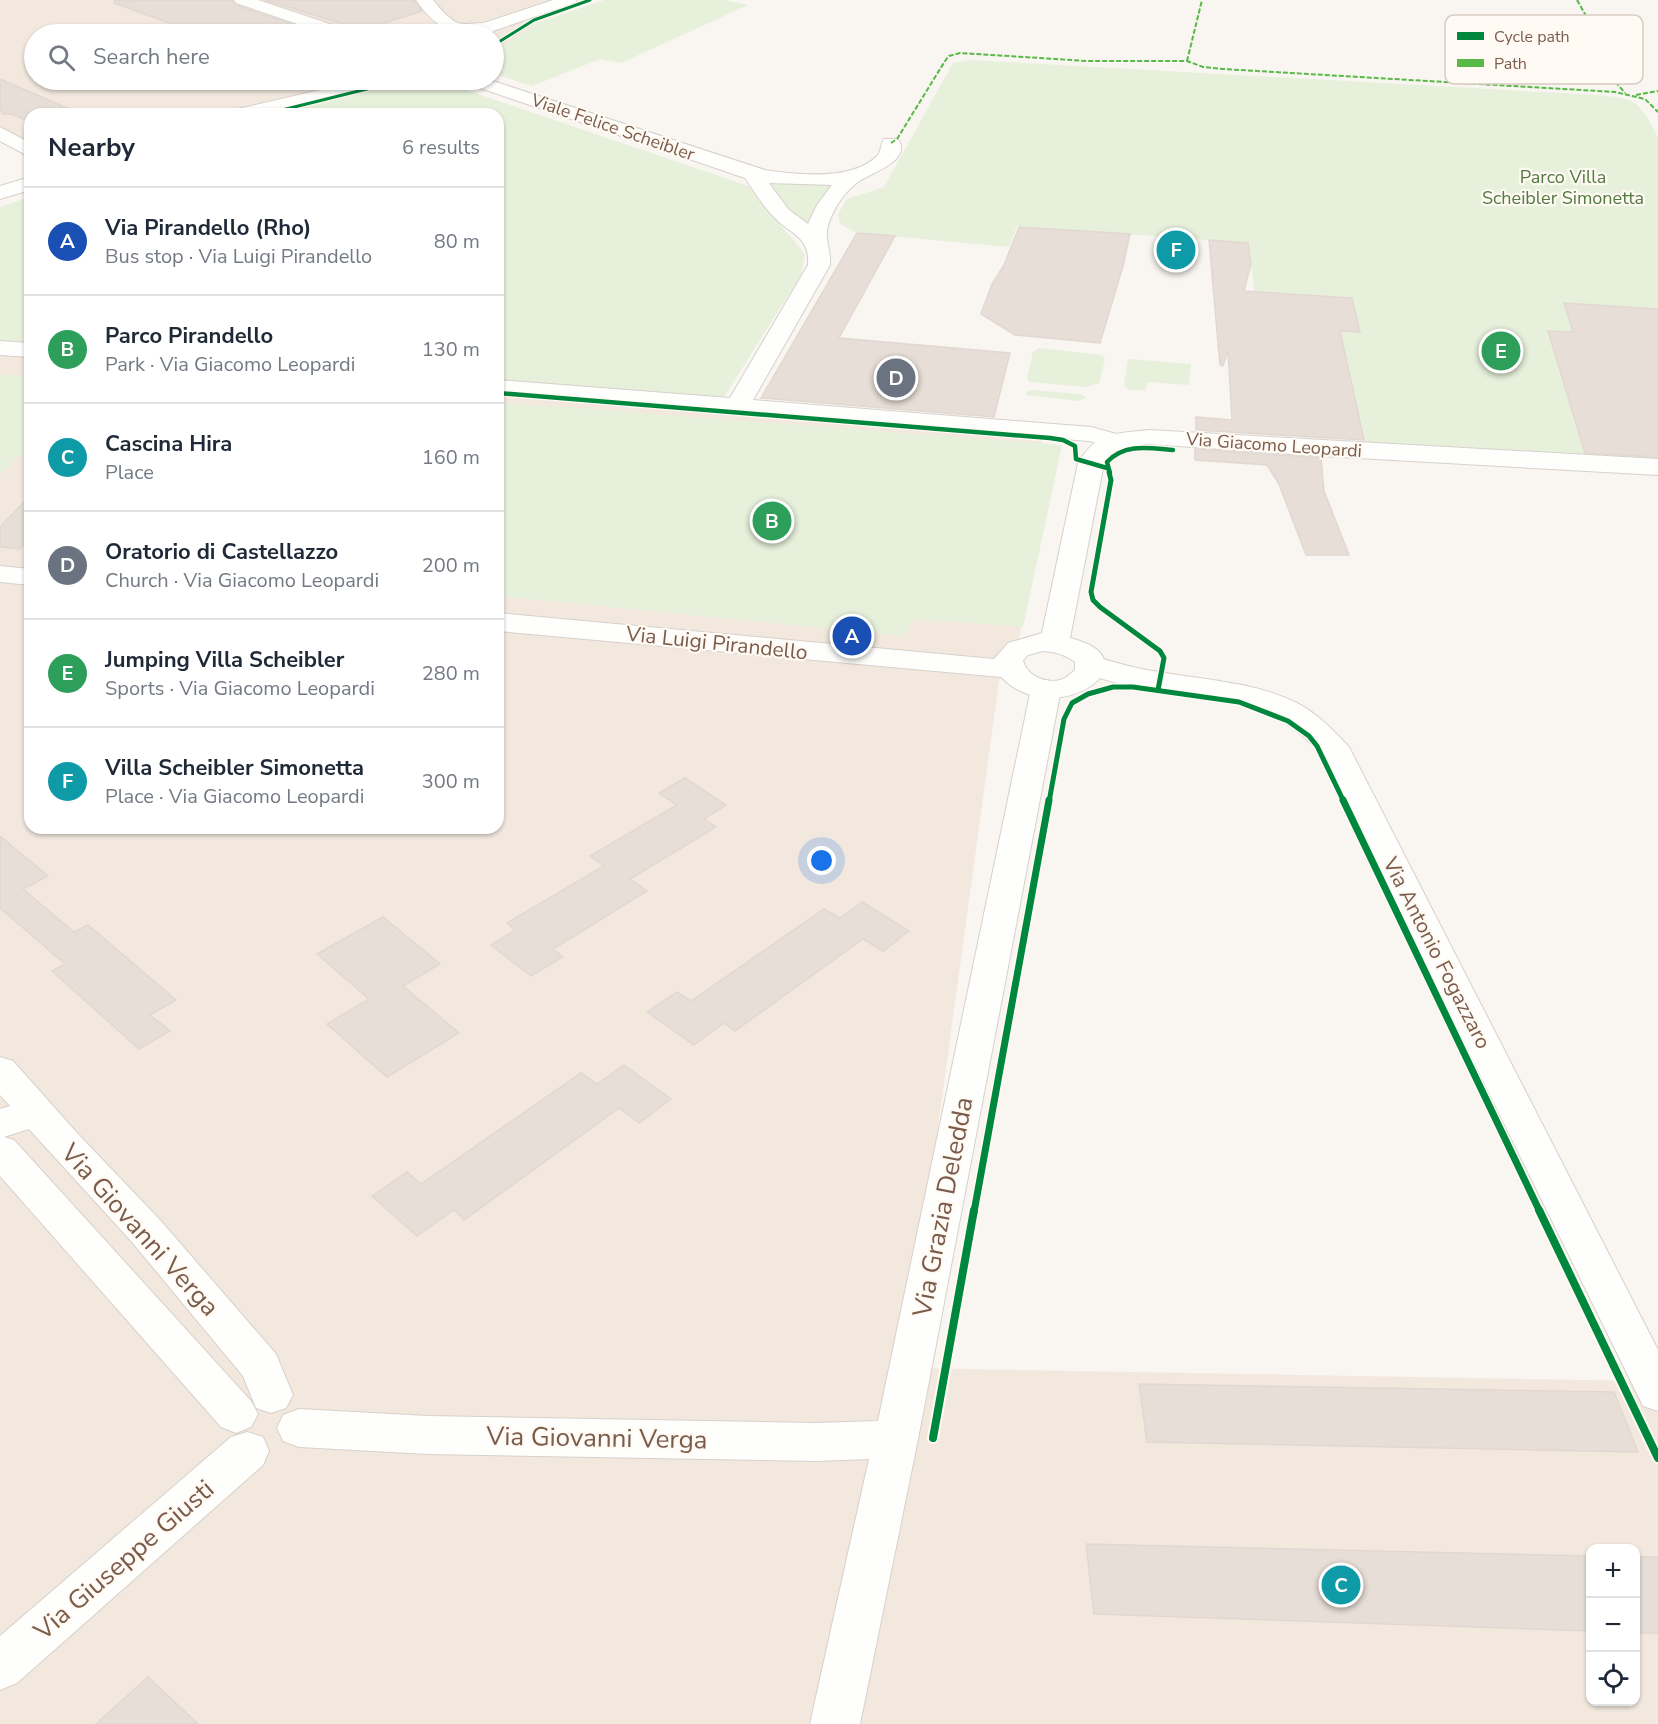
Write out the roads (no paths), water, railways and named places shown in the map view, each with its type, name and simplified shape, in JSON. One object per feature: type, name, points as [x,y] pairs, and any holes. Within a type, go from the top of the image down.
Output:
[{"type":"street","points":[[242,0],[313,24]]},
{"type":"street","points":[[424,0],[447,24]]},
{"type":"street","points":[[504,24],[569,0]]},
{"type":"street","points":[[246,108],[306,90]]},
{"type":"street","points":[[265,108],[342,90]]},
{"type":"street","name":"Viale Felice Scheibler","points":[[504,90],[752,174],[784,181],[852,177]]},
{"type":"street","points":[[0,133],[24,147]]},
{"type":"street","points":[[814,240],[821,216],[834,196],[852,177],[871,169],[885,159],[891,149],[891,143]]},
{"type":"street","points":[[737,406],[819,265],[819,252],[814,240],[782,213],[752,174]]},
{"type":"street","points":[[0,193],[24,185]]},
{"type":"street","points":[[0,348],[24,350]]},
{"type":"street","name":"Via Giacomo Leopardi","points":[[504,387],[1091,434],[1115,441],[1136,437],[1164,437],[1322,449],[1658,467]]},
{"type":"street","points":[[1055,642],[1091,463],[1098,451],[1115,441]]},
{"type":"street","points":[[0,574],[24,576]]},
{"type":"street","name":"Via Luigi Pirandello","points":[[504,623],[1008,669]]},
{"type":"street","points":[[1055,642],[1079,651],[1089,660],[1090,665],[1090,673],[1073,686],[1046,689],[1022,682],[1008,669],[1007,662],[1010,654],[1018,648],[1035,643],[1055,642]]},
{"type":"street","name":"Via Antonio Fogazzaro","points":[[1090,665],[1131,676],[1219,688],[1268,702],[1305,721],[1329,741],[1658,1393]]},
{"type":"street","name":"Via Grazia Deledda","points":[[835,1724],[896,1439],[1046,689]]},
{"type":"street","name":"Via Giovanni Verga","points":[[0,1070],[18,1118],[146,1231],[261,1367],[251,1420]]},
{"type":"street","points":[[0,1150],[251,1420],[256,1453],[277,1449],[287,1444],[299,1428],[300,1411],[296,1404],[281,1396],[251,1420]]},
{"type":"street","name":"Via Giuseppe Giusti","points":[[0,1667],[251,1420]]},
{"type":"street","name":"Via Giovanni Verga","points":[[299,1428],[428,1435],[816,1442],[896,1439]]},
{"type":"place","name":"Villa Scheibler Simonetta","points":[[1176,250]]},
{"type":"place","name":"Jumping Villa Scheibler","points":[[1501,351]]},
{"type":"place","name":"Oratorio di Castellazzo","points":[[896,378]]},
{"type":"place","name":"Parco Pirandello","points":[[772,521]]},
{"type":"place","name":"Via Pirandello (Rho)","points":[[852,636]]},
{"type":"place","name":"Cascina Hira","points":[[1341,1585]]},
{"type":"park label","name":"Parco Villa Scheibler Simonetta","points":[[1563,187]]}]
